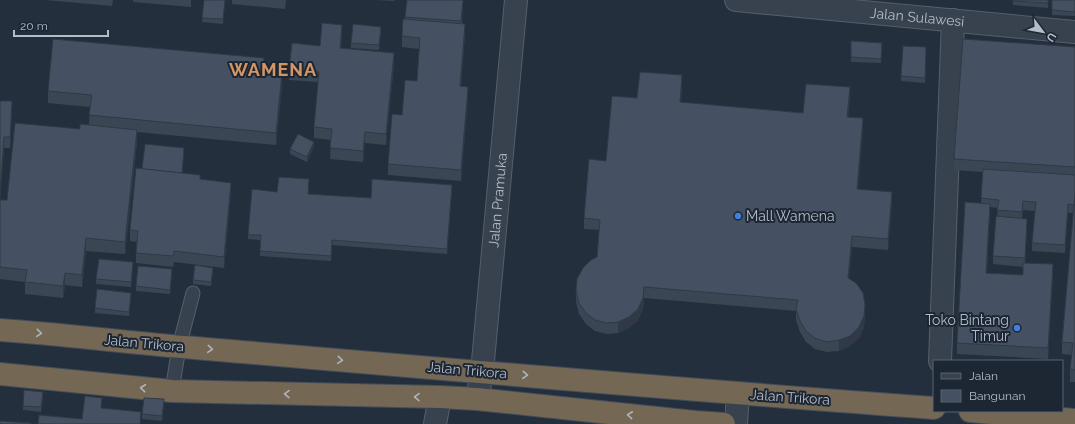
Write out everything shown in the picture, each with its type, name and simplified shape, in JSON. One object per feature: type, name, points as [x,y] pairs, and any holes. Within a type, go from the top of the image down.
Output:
[{"type":"highway","name":"Jalan Trikora","points":[[0,330],[179,347],[933,408]]},
{"type":"highway","name":"Jalan Trikora","points":[[0,374],[172,392],[477,399],[724,424]]},
{"type":"highway","points":[[982,412],[1075,420]]},
{"type":"street","name":"Jalan Pramuka","points":[[477,399],[482,372],[516,0]]},
{"type":"street","name":"Jalan Sulawesi","points":[[736,0],[1075,32]]},
{"type":"street","points":[[940,360],[953,20]]},
{"type":"street","points":[[736,424],[738,393]]},
{"type":"street","points":[[435,424],[440,397]]},
{"type":"lane","points":[[172,392],[179,347],[193,293]]},
{"type":"building","points":[[204,0],[225,0],[223,19],[202,18]]},
{"type":"building","points":[[407,0],[463,0],[461,21],[405,17]]},
{"type":"building","points":[[1048,0],[1048,3],[1013,1]]},
{"type":"building","points":[[1052,0],[1075,0],[1075,12],[1052,10]]},
{"type":"building","points":[[403,19],[465,24],[460,86],[468,87],[461,170],[388,164],[392,114],[402,115],[405,80],[417,81],[420,38],[402,36]]},
{"type":"building","points":[[322,23],[342,25],[340,48],[394,53],[386,134],[365,132],[363,151],[330,148],[332,129],[314,127],[319,72],[289,69],[292,43],[320,46]]},
{"type":"building","points":[[353,24],[381,27],[379,45],[351,43]]},
{"type":"building","points":[[53,39],[264,58],[263,72],[282,73],[276,133],[89,115],[92,95],[48,91]]},
{"type":"building","points":[[963,39],[1075,47],[1075,167],[954,159]]},
{"type":"building","points":[[851,41],[882,43],[881,59],[851,57]]},
{"type":"building","points":[[903,46],[926,47],[925,78],[901,76]]},
{"type":"building","name":"Mall Wamena","points":[[640,72],[682,75],[680,102],[803,113],[806,84],[850,87],[847,117],[863,118],[857,189],[892,192],[888,239],[852,236],[848,278],[856,283],[863,293],[865,304],[864,316],[859,327],[850,336],[827,342],[815,338],[806,331],[800,321],[796,309],[798,300],[644,287],[643,298],[638,309],[629,317],[618,322],[607,323],[595,320],[586,313],[579,303],[576,291],[577,279],[583,268],[591,260],[597,257],[600,220],[584,218],[589,159],[606,161],[612,96],[637,98]]},
{"type":"building","points":[[0,101],[12,101],[10,137],[4,137],[0,193]]},
{"type":"building","points":[[15,123],[80,129],[80,124],[137,130],[125,242],[86,238],[82,275],[65,273],[63,286],[25,282],[27,270],[0,267],[0,200],[7,200]]},
{"type":"building","points":[[298,134],[314,142],[307,157],[290,149]]},
{"type":"building","points":[[145,144],[184,148],[182,173],[142,169]]},
{"type":"building","points":[[136,168],[200,175],[200,179],[231,183],[224,257],[174,251],[173,256],[136,253],[138,231],[130,230]]},
{"type":"building","points":[[983,169],[1075,175],[1074,205],[1068,204],[1065,245],[1032,243],[1036,202],[1023,201],[1022,212],[997,210],[999,200],[981,198]]},
{"type":"building","points":[[279,177],[309,179],[308,194],[371,198],[372,179],[452,185],[447,249],[332,240],[331,256],[260,251],[261,235],[248,235],[252,189],[277,192]]},
{"type":"building","points":[[965,202],[990,204],[986,273],[1023,275],[1023,263],[1053,264],[1048,348],[957,343]]},
{"type":"building","points":[[1074,205],[1075,370],[1070,369],[1073,343],[1062,342]]},
{"type":"building","points":[[996,216],[1027,219],[1025,258],[993,256]]},
{"type":"building","points":[[99,259],[133,262],[131,282],[96,279]]},
{"type":"building","points":[[195,265],[213,268],[211,282],[193,280]]},
{"type":"building","points":[[138,266],[172,269],[170,290],[136,286]]},
{"type":"building","points":[[97,289],[131,293],[129,312],[95,308]]},
{"type":"building","points":[[24,390],[43,392],[41,407],[23,406]]},
{"type":"building","points":[[85,396],[102,398],[101,408],[141,412],[140,424],[38,424],[39,415],[82,419]]},
{"type":"building","points":[[144,398],[164,399],[162,416],[142,414]]},
{"type":"building","points":[[0,421],[31,423],[31,424],[0,424]]},
{"type":"place","name":"Mall Wamena","points":[[738,216]]},
{"type":"place","name":"Toko Bintang Timur","points":[[1017,328]]},
{"type":"district","name":"WAMENA","points":[[273,70]]}]
